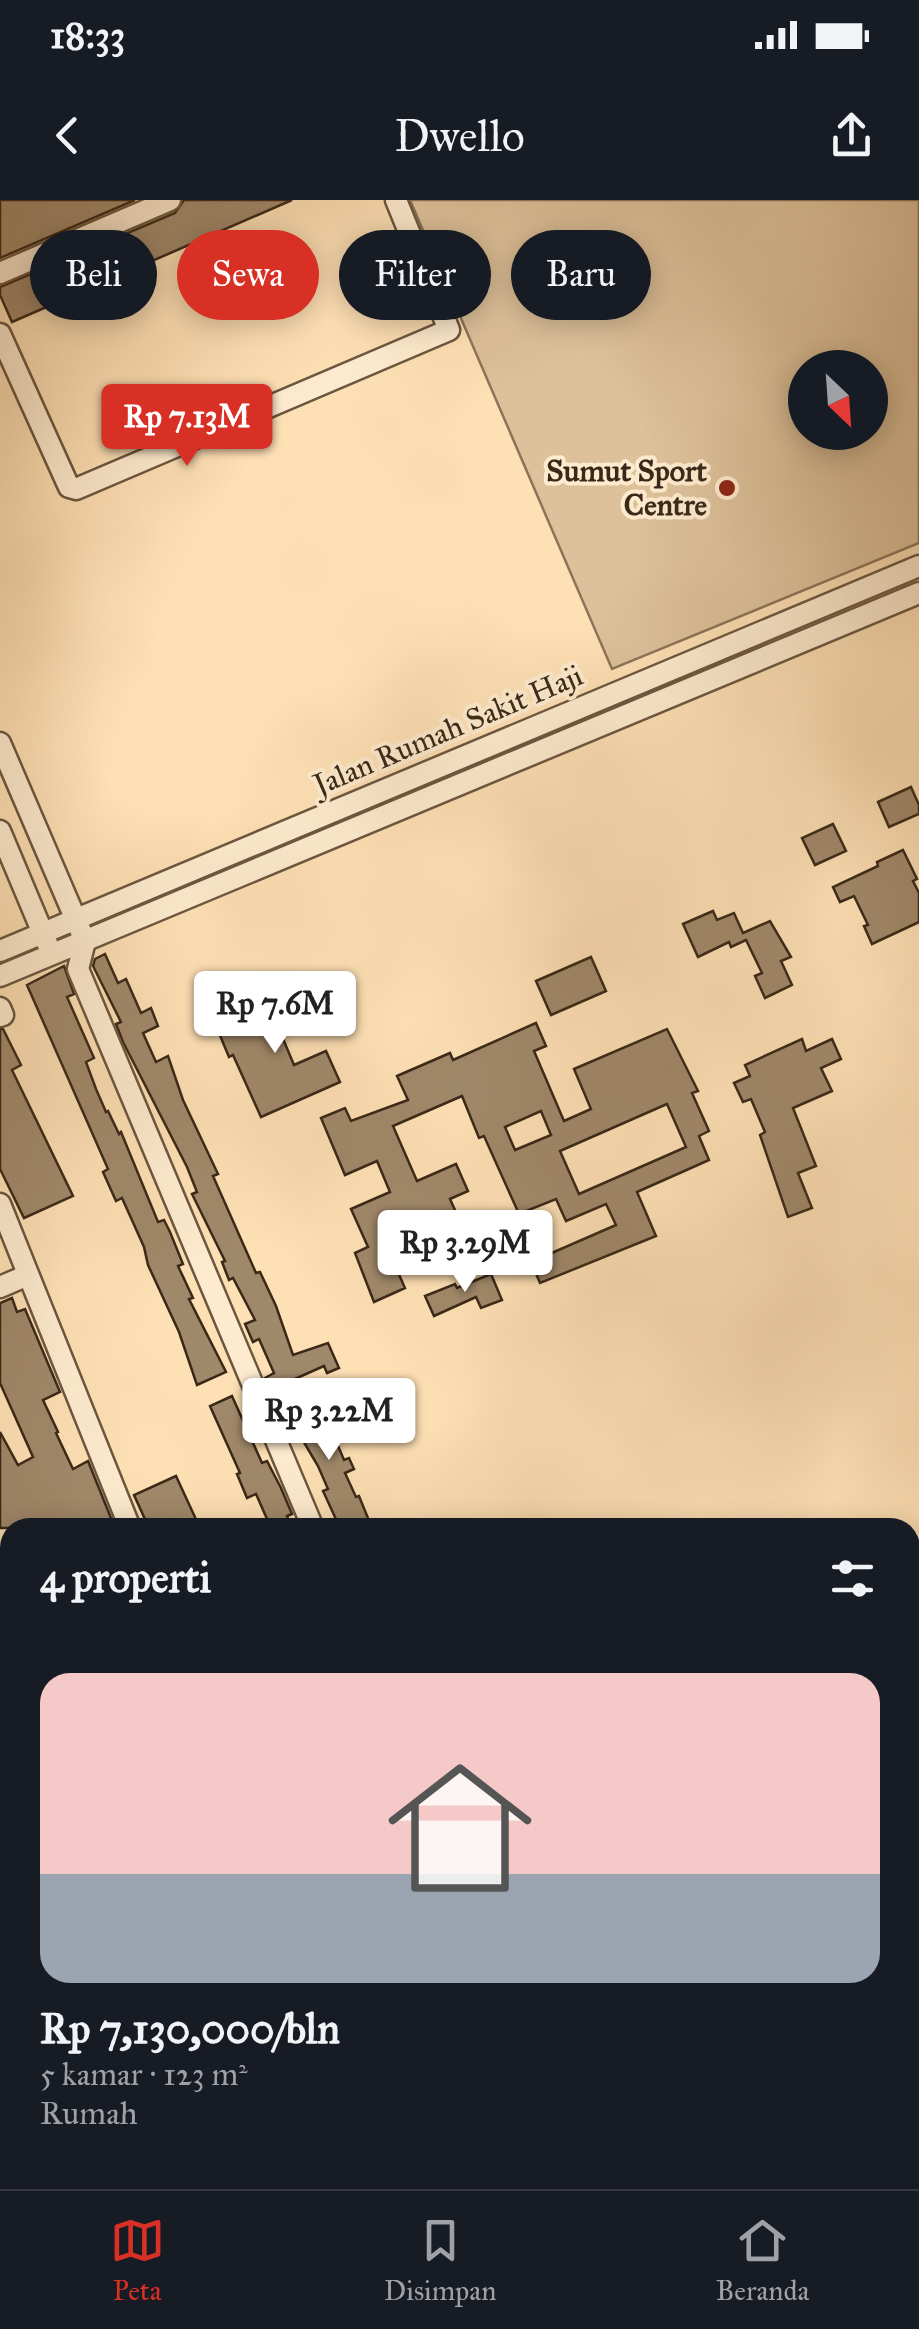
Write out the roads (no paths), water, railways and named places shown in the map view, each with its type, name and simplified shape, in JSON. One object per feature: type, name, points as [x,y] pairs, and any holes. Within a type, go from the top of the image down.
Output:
[{"type":"street","points":[[0,273],[170,200]]},
{"type":"street","points":[[0,334],[69,487],[76,489],[448,330],[396,200]]},
{"type":"street","name":"Jalan Rumah Sakit Haji","points":[[0,950],[919,566]]},
{"type":"street","name":"Jalan Rumah Sakit Haji","points":[[0,976],[919,593]]},
{"type":"street","points":[[0,743],[84,941],[78,970],[308,1518]]},
{"type":"street","points":[[0,831],[52,954],[78,970]]},
{"type":"street","points":[[0,1008],[0,1016]]},
{"type":"street","points":[[0,1204],[126,1518]]},
{"type":"street","points":[[0,1287],[28,1275]]},
{"type":"place","name":"Sumut Sport Centre","points":[[727,488]]}]
